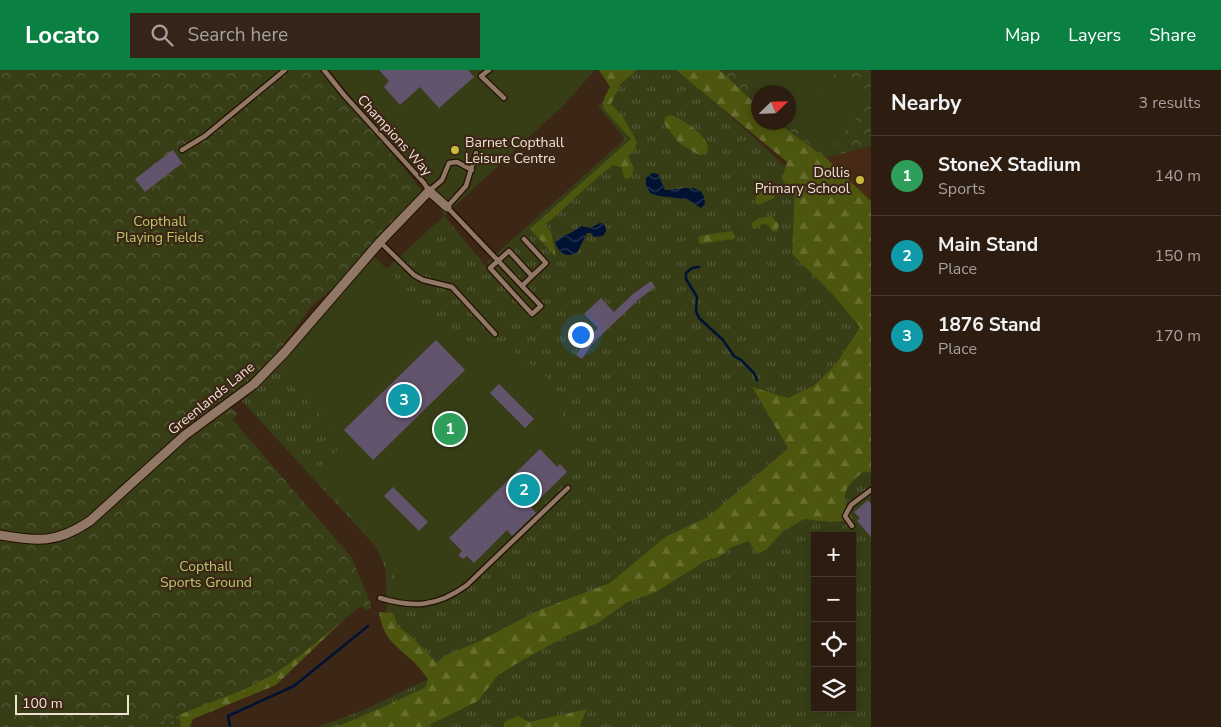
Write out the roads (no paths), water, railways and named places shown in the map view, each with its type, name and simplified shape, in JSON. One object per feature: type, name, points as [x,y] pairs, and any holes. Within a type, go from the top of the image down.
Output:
[{"type":"street","points":[[429,192],[446,207]]},
{"type":"street","name":"Greenlands Lane","points":[[0,535],[21,539],[50,540],[77,529],[90,521],[185,435],[254,384],[285,352],[380,242],[429,192]]},
{"type":"lane","points":[[182,150],[205,136],[285,70]]},
{"type":"lane","name":"Champions Way","points":[[324,70],[344,95],[424,183],[429,192]]},
{"type":"lane","points":[[489,70],[481,76],[504,98]]},
{"type":"lane","points":[[476,153],[466,186],[446,207],[498,260],[541,306],[532,314],[490,268],[498,260],[509,251],[532,276]]},
{"type":"lane","points":[[429,192],[442,180],[449,163],[456,162],[472,170]]},
{"type":"lane","points":[[522,286],[546,263],[524,239]]},
{"type":"lane","points":[[380,242],[414,275],[423,280],[452,287],[495,334]]},
{"type":"lane","points":[[380,598],[402,604],[416,605],[443,600],[456,593],[467,586],[568,488]]},
{"type":"lane","points":[[852,526],[844,516],[855,502],[871,490]]},
{"type":"water","points":[[652,173],[658,174],[665,190],[696,189],[704,197],[705,204],[701,208],[686,199],[650,193],[646,186],[646,178]]},
{"type":"water","points":[[600,223],[604,224],[606,229],[603,236],[594,237],[591,233],[587,233],[577,253],[566,255],[558,249],[555,242],[562,237],[580,226],[590,228]]},
{"type":"waterway","points":[[699,267],[692,268],[686,273],[686,279],[697,297],[696,311],[699,318],[723,340],[734,356],[754,373],[757,380]]},
{"type":"waterway","points":[[230,727],[228,716],[294,686],[368,626]]},
{"type":"place","name":"Barnet Copthall Leisure Centre","points":[[455,150]]},
{"type":"place","name":"Dollis Primary School","points":[[860,180]]},
{"type":"place","name":"1876 Stand","points":[[404,400]]},
{"type":"place","name":"StoneX Stadium","points":[[450,429]]},
{"type":"place","name":"Main Stand","points":[[524,490]]},
{"type":"park label","name":"Copthall Playing Fields","points":[[160,230]]},
{"type":"park label","name":"Copthall Sports Ground","points":[[206,574]]}]
